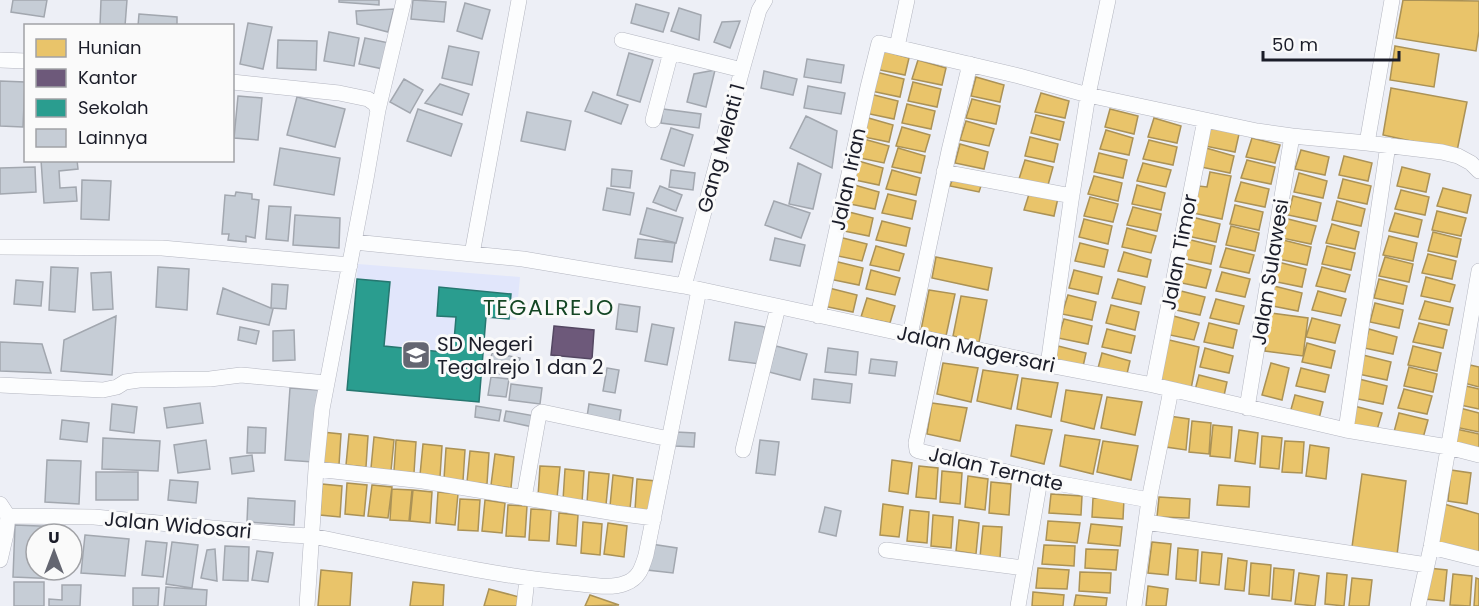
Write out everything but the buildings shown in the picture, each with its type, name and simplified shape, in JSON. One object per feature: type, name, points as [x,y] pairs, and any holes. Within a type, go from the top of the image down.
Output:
[{"type":"street","points":[[307,606],[300,535],[316,469],[322,409],[378,110],[404,0]]},
{"type":"street","points":[[472,254],[519,0]]},
{"type":"street","points":[[907,0],[897,47],[1088,96],[1204,120],[1293,136],[1442,152],[1458,156],[1479,171]]},
{"type":"street","points":[[1048,365],[1088,96],[1108,0]]},
{"type":"street","points":[[1367,143],[1392,0]]},
{"type":"street","name":"Gang Melati 1","points":[[684,286],[742,70],[762,5]]},
{"type":"street","points":[[622,40],[742,70]]},
{"type":"street","name":"Jalan Irian","points":[[818,316],[879,43],[897,47]]},
{"type":"street","points":[[653,120],[671,52]]},
{"type":"street","points":[[0,60],[24,61]]},
{"type":"street","points":[[910,335],[944,172],[970,64]]},
{"type":"street","points":[[234,82],[339,93],[368,99],[375,104],[378,110]]},
{"type":"street","name":"Jalan Timor","points":[[1153,385],[1204,120]]},
{"type":"street","name":"Jalan Sulawesi","points":[[1247,408],[1293,136]]},
{"type":"street","points":[[1346,430],[1388,145]]},
{"type":"street","points":[[944,172],[1072,196]]},
{"type":"street","name":"Jalan Magersari","points":[[354,242],[523,259],[684,286],[937,342],[1153,385],[1346,430],[1448,447],[1479,455]]},
{"type":"street","points":[[0,247],[162,248],[350,265]]},
{"type":"street","points":[[1418,606],[1431,547],[1448,447],[1472,349],[1479,271]]},
{"type":"street","name":"Jalan Widosari","points":[[4,510],[300,535],[527,579],[609,586],[625,584],[637,577],[642,567],[654,518],[699,290]]},
{"type":"street","points":[[743,450],[778,307]]},
{"type":"street","name":"Jalan Ternate","points":[[937,342],[916,443],[917,450],[1040,480],[1149,500]]},
{"type":"street","points":[[0,385],[103,390],[117,387],[125,382],[139,380],[210,379],[241,375],[327,384]]},
{"type":"street","points":[[1134,606],[1149,500],[1171,390]]},
{"type":"street","points":[[524,498],[539,414],[542,412],[669,439]]},
{"type":"street","points":[[316,469],[423,481],[654,518]]},
{"type":"street","points":[[1018,606],[1040,480]]},
{"type":"street","points":[[0,560],[6,534],[4,510]]},
{"type":"street","points":[[1146,522],[1427,565]]},
{"type":"street","points":[[1431,547],[1479,559]]},
{"type":"street","points":[[886,550],[1024,568]]},
{"type":"street","points":[[524,606],[527,579]]},
{"type":"shaded area","name":"SD Negeri Tegalrejo 1 dan 2","points":[[358,264],[520,277],[516,320],[486,318],[479,402],[347,390]]},
{"type":"place","name":"SD Negeri Tegalrejo 1 dan 2","points":[[416,355]]},
{"type":"district","name":"TEGALREJO","points":[[549,307]]}]
